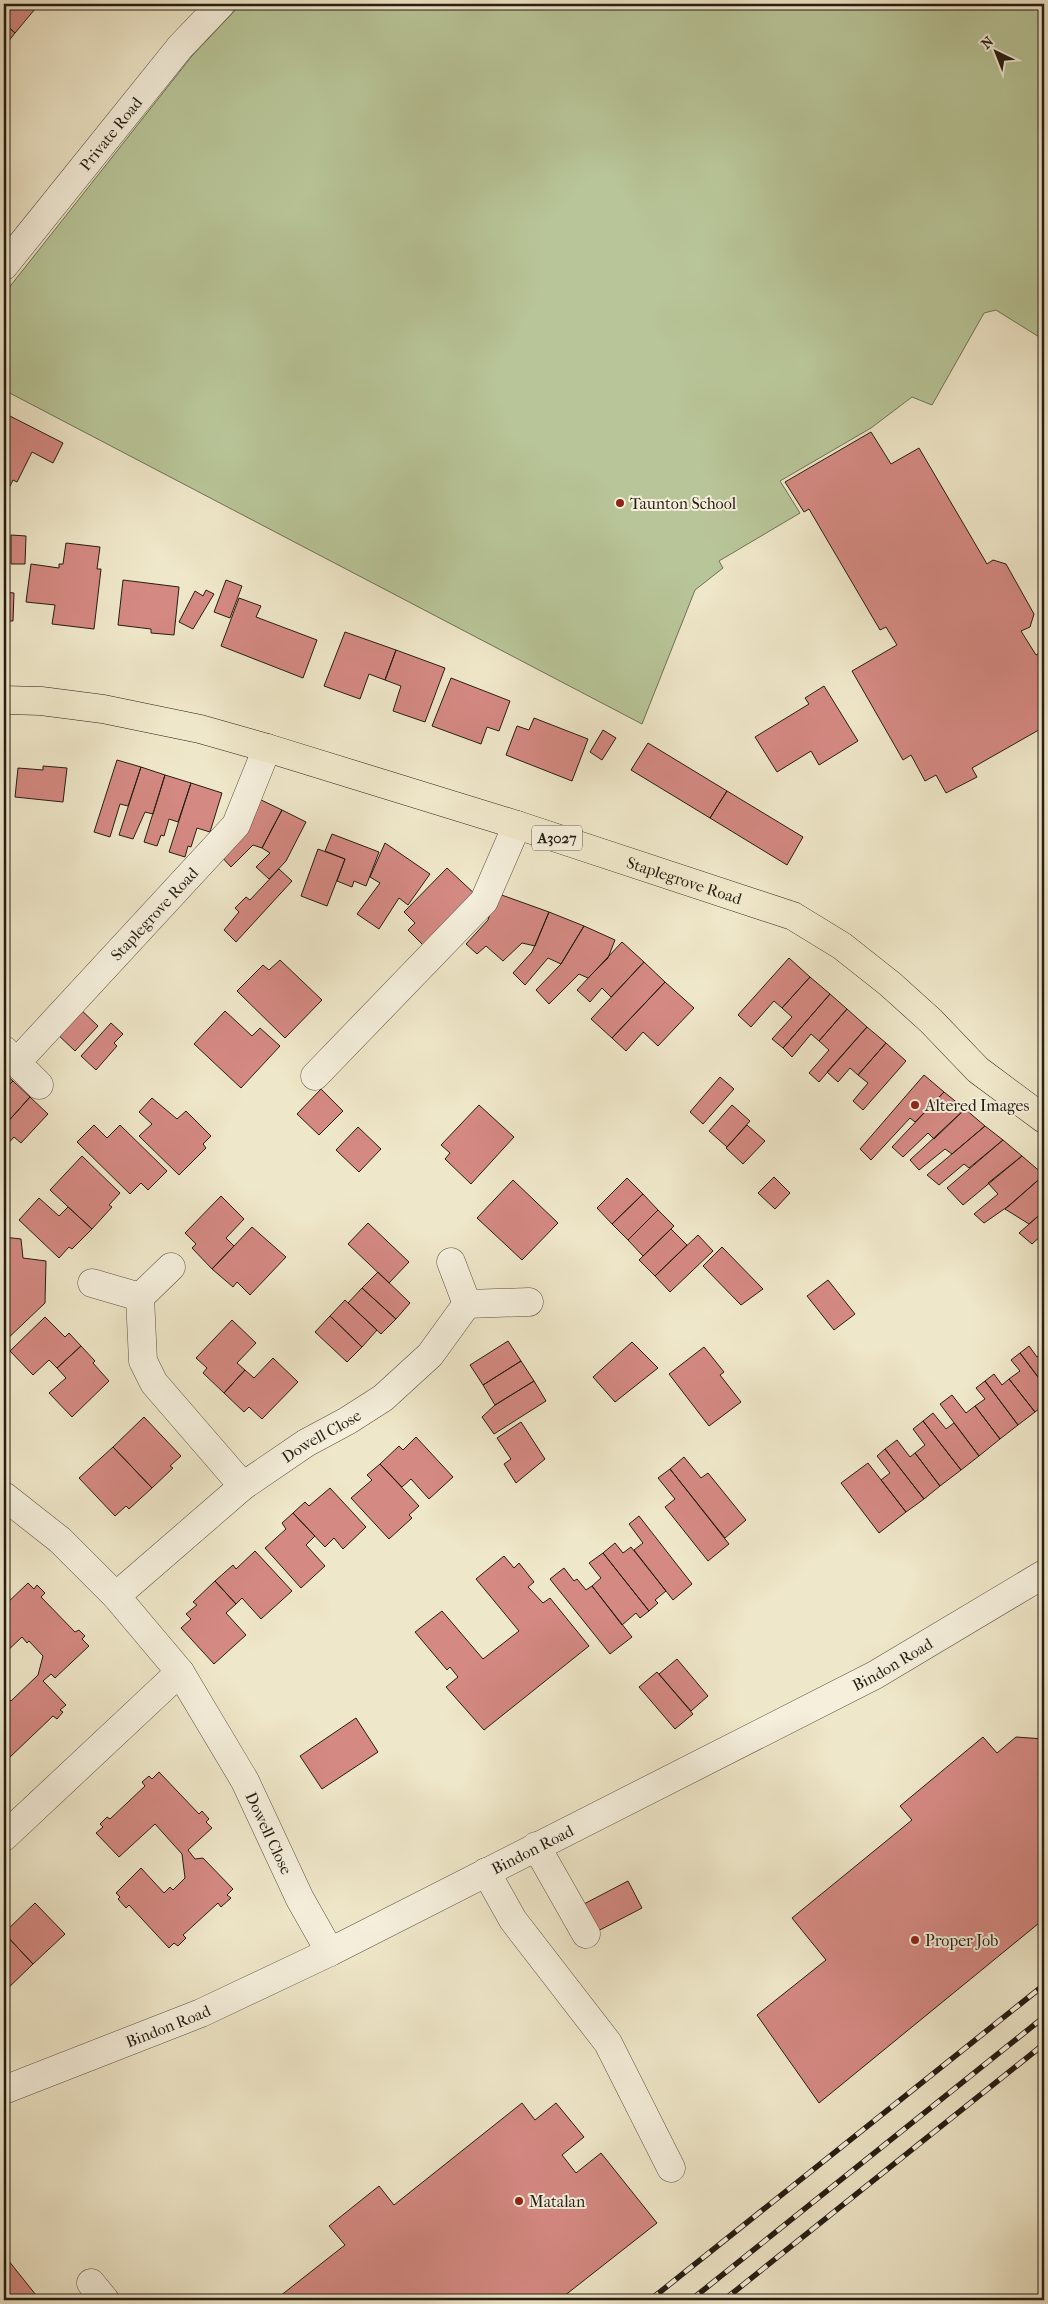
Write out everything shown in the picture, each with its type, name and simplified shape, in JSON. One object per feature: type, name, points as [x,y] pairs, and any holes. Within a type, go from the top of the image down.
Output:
[{"type":"main road","name":"Staplegrove Road","points":[[4,700],[41,701],[103,709],[200,729],[517,825],[793,916],[842,946],[890,984],[931,1021],[978,1070],[1044,1119]]},
{"type":"street","name":"Private Road","points":[[4,266],[180,47],[221,4]]},
{"type":"street","name":"Staplegrove Road","points":[[39,1085],[10,1056],[236,825],[267,748]]},
{"type":"street","points":[[315,1076],[484,901],[517,825]]},
{"type":"street","points":[[452,1262],[467,1304],[529,1302]]},
{"type":"street","points":[[171,1267],[140,1297],[143,1361],[154,1382],[243,1486]]},
{"type":"street","points":[[92,1284],[140,1297]]},
{"type":"street","name":"Dowell Close","points":[[116,1596],[243,1486],[306,1444],[347,1422],[383,1398],[430,1355],[467,1304]]},
{"type":"street","name":"Dowell Close","points":[[4,1496],[60,1540],[116,1596],[180,1672],[245,1780],[300,1899],[330,1952]]},
{"type":"street","name":"Bindon Road","points":[[4,2090],[201,2013],[330,1952],[874,1675],[1044,1574]]},
{"type":"street","points":[[4,1837],[180,1672]]},
{"type":"street","points":[[536,1846],[586,1934]]},
{"type":"street","points":[[486,1872],[513,1920],[608,2044],[671,2168]]},
{"type":"green space","name":"Taunton School","points":[[241,4],[1042,4],[1044,41],[1044,340],[996,310],[984,313],[932,405],[912,397],[871,428],[780,481],[800,513],[719,561],[723,568],[695,590],[642,724],[4,390],[4,294],[192,56]]},
{"type":"building","points":[[4,4],[28,4],[35,9],[15,33],[4,23]]},
{"type":"building","points":[[4,23],[15,33],[4,47]]},
{"type":"building","points":[[4,413],[63,443],[53,463],[32,452],[17,482],[13,480],[9,488],[4,485]]},
{"type":"building","points":[[871,432],[891,464],[919,448],[987,564],[993,560],[1006,564],[1034,614],[1030,627],[1021,631],[1036,655],[1044,650],[1044,727],[972,768],[977,777],[946,793],[936,775],[925,781],[911,755],[903,760],[852,671],[897,645],[886,627],[880,630],[809,509],[804,512],[785,482]]},
{"type":"building","points":[[11,535],[26,536],[25,564],[11,564]]},
{"type":"building","points":[[66,543],[100,547],[97,569],[101,569],[94,629],[52,624],[55,605],[26,602],[31,564],[59,568],[59,564],[63,564]]},
{"type":"building","points":[[123,580],[179,587],[174,635],[151,633],[151,629],[118,625]]},
{"type":"building","points":[[226,580],[242,586],[230,618],[214,612]]},
{"type":"building","points":[[206,590],[214,594],[193,629],[179,622],[195,591],[203,596]]},
{"type":"building","points":[[4,592],[14,593],[13,621],[4,621]]},
{"type":"building","points":[[239,598],[261,606],[256,617],[317,640],[303,678],[221,646]]},
{"type":"building","points":[[345,632],[396,650],[385,680],[369,674],[360,699],[324,686]]},
{"type":"building","points":[[396,650],[445,668],[425,722],[393,711],[401,686],[385,680]]},
{"type":"building","points":[[451,678],[510,701],[499,731],[487,727],[481,744],[432,726]]},
{"type":"building","points":[[824,686],[858,741],[819,765],[811,751],[777,772],[755,737],[809,704],[805,698]]},
{"type":"building","points":[[534,718],[588,739],[572,781],[506,755],[517,726],[529,730]]},
{"type":"building","points":[[603,730],[616,738],[602,760],[590,752]]},
{"type":"building","points":[[648,743],[727,791],[710,818],[631,770]]},
{"type":"building","points":[[117,760],[141,767],[128,806],[120,804],[110,837],[94,832]]},
{"type":"building","points":[[43,766],[67,768],[63,802],[15,797],[18,768],[43,770]]},
{"type":"building","points":[[141,767],[165,775],[153,814],[145,812],[133,839],[119,835]]},
{"type":"building","points":[[165,775],[191,783],[178,822],[169,819],[164,836],[161,835],[157,846],[144,842]]},
{"type":"building","points":[[191,783],[222,793],[210,832],[197,828],[191,847],[188,846],[185,857],[169,852]]},
{"type":"building","points":[[727,791],[803,837],[787,865],[710,818]]},
{"type":"building","points":[[257,798],[282,810],[262,848],[253,845],[231,867],[219,854]]},
{"type":"building","points":[[282,810],[306,822],[286,861],[269,879],[256,867],[270,853],[262,848]]},
{"type":"building","points":[[332,834],[379,852],[366,886],[354,881],[352,887],[337,881],[345,859],[325,851]]},
{"type":"building","points":[[385,843],[430,874],[408,905],[399,898],[379,929],[357,914],[380,883],[370,877]]},
{"type":"building","points":[[318,849],[345,859],[327,906],[301,896]]},
{"type":"building","points":[[447,868],[477,896],[426,948],[408,930],[415,923],[404,912]]},
{"type":"building","points":[[279,869],[292,881],[236,942],[224,930],[239,912],[235,908],[246,897],[250,900]]},
{"type":"building","points":[[496,893],[549,912],[535,946],[522,943],[503,961],[486,946],[477,954],[466,944],[488,920]]},
{"type":"building","points":[[549,912],[584,926],[561,964],[548,958],[525,985],[513,973],[532,952]]},
{"type":"building","points":[[584,926],[615,940],[608,958],[588,978],[579,974],[549,1004],[536,990],[561,964]]},
{"type":"building","points":[[622,942],[644,962],[611,997],[602,988],[590,1002],[577,990]]},
{"type":"building","points":[[789,958],[810,977],[782,1008],[774,1001],[751,1027],[738,1015]]},
{"type":"building","points":[[280,960],[322,1000],[285,1038],[237,991],[263,965],[269,970]]},
{"type":"building","points":[[644,962],[665,982],[612,1038],[591,1019]]},
{"type":"building","points":[[810,977],[830,994],[783,1048],[772,1039],[792,1017],[782,1008]]},
{"type":"building","points":[[665,982],[694,1008],[658,1046],[643,1032],[626,1051],[612,1038]]},
{"type":"building","points":[[830,994],[847,1009],[819,1041],[811,1034],[792,1057],[783,1048]]},
{"type":"building","points":[[77,1006],[98,1026],[75,1051],[54,1031]]},
{"type":"building","points":[[847,1009],[867,1027],[819,1082],[809,1073],[829,1050],[819,1041]]},
{"type":"building","points":[[225,1011],[252,1036],[260,1028],[280,1046],[241,1088],[194,1044]]},
{"type":"building","points":[[111,1023],[123,1034],[114,1043],[117,1046],[96,1070],[81,1056]]},
{"type":"building","points":[[867,1027],[886,1043],[858,1075],[850,1068],[838,1082],[827,1072]]},
{"type":"building","points":[[886,1043],[906,1061],[863,1110],[853,1101],[868,1083],[858,1075]]},
{"type":"building","points":[[4,1073],[13,1081],[4,1090]]},
{"type":"building","name":"Altered Images","points":[[924,1075],[944,1092],[915,1122],[910,1118],[871,1160],[860,1149]]},
{"type":"building","points":[[720,1077],[734,1089],[703,1124],[690,1112]]},
{"type":"building","points":[[13,1081],[30,1097],[4,1126],[4,1090]]},
{"type":"building","points":[[321,1089],[343,1111],[319,1135],[297,1114]]},
{"type":"building","points":[[944,1092],[965,1109],[934,1139],[928,1133],[903,1157],[892,1147]]},
{"type":"building","points":[[30,1097],[48,1114],[21,1143],[14,1137],[4,1148],[4,1126]]},
{"type":"building","points":[[152,1098],[177,1119],[186,1111],[211,1136],[203,1144],[206,1148],[179,1175],[139,1136],[152,1124],[139,1112]]},
{"type":"building","points":[[479,1105],[514,1137],[471,1184],[445,1159],[450,1153],[441,1145]]},
{"type":"building","points":[[732,1105],[750,1121],[727,1147],[709,1131]]},
{"type":"building","points":[[965,1109],[985,1126],[952,1154],[945,1149],[919,1170],[910,1160]]},
{"type":"building","points":[[94,1125],[107,1138],[120,1125],[167,1171],[148,1190],[141,1183],[130,1194],[77,1142]]},
{"type":"building","points":[[747,1125],[765,1141],[743,1164],[726,1148]]},
{"type":"building","points":[[985,1126],[1003,1140],[969,1168],[964,1164],[939,1185],[927,1175]]},
{"type":"building","points":[[358,1127],[381,1149],[359,1172],[336,1150]]},
{"type":"building","points":[[1003,1140],[1022,1156],[963,1205],[947,1188]]},
{"type":"building","points":[[82,1156],[120,1193],[109,1205],[112,1207],[92,1229],[50,1190]]},
{"type":"building","points":[[1022,1156],[1044,1175],[1010,1205],[984,1223],[974,1214],[998,1194],[988,1183]]},
{"type":"building","points":[[1044,1175],[1044,1211],[1029,1224],[1005,1209]]},
{"type":"building","points":[[774,1177],[790,1193],[775,1209],[758,1193]]},
{"type":"building","points":[[627,1178],[643,1194],[612,1224],[597,1208]]},
{"type":"building","points":[[513,1180],[558,1223],[522,1260],[477,1218]]},
{"type":"building","points":[[643,1194],[658,1210],[628,1240],[612,1224]]},
{"type":"building","points":[[221,1196],[244,1219],[226,1238],[234,1246],[212,1269],[192,1248],[196,1244],[185,1233]]},
{"type":"building","points":[[39,1198],[59,1216],[68,1207],[92,1229],[72,1249],[69,1247],[59,1258],[19,1220]]},
{"type":"building","points":[[658,1210],[674,1226],[643,1256],[628,1240]]},
{"type":"building","points":[[1044,1211],[1044,1233],[1032,1244],[1019,1233]]},
{"type":"building","points":[[368,1223],[409,1262],[389,1283],[348,1244]]},
{"type":"building","points":[[252,1227],[286,1257],[250,1295],[237,1282],[233,1287],[212,1269]]},
{"type":"building","points":[[671,1229],[687,1245],[655,1276],[639,1260]]},
{"type":"building","points":[[698,1235],[713,1251],[670,1292],[655,1276]]},
{"type":"building","points":[[4,1237],[21,1239],[23,1258],[46,1261],[45,1303],[4,1342]]},
{"type":"building","points":[[722,1247],[763,1289],[741,1305],[703,1266]]},
{"type":"building","points":[[378,1272],[410,1303],[396,1319],[362,1288]]},
{"type":"building","points":[[828,1280],[855,1314],[834,1330],[807,1296]]},
{"type":"building","points":[[362,1288],[396,1319],[381,1334],[348,1303]]},
{"type":"building","points":[[345,1300],[377,1330],[362,1347],[330,1316]]},
{"type":"building","points":[[330,1316],[362,1347],[347,1362],[315,1332]]},
{"type":"building","points":[[45,1317],[65,1337],[69,1333],[81,1346],[57,1368],[49,1360],[33,1375],[10,1351]]},
{"type":"building","points":[[232,1320],[256,1343],[237,1363],[245,1370],[224,1393],[203,1373],[207,1368],[196,1358]]},
{"type":"building","points":[[508,1341],[521,1361],[483,1385],[470,1365]]},
{"type":"building","points":[[632,1342],[658,1368],[615,1402],[593,1377]]},
{"type":"building","points":[[81,1346],[95,1361],[93,1363],[109,1381],[72,1417],[49,1393],[66,1378],[57,1368]]},
{"type":"building","points":[[1029,1346],[1037,1357],[1044,1352],[1044,1385],[1020,1353]]},
{"type":"building","points":[[704,1347],[724,1372],[720,1375],[741,1402],[709,1426],[669,1374]]},
{"type":"building","points":[[1020,1353],[1044,1385],[1044,1405],[1035,1412],[1009,1379],[1020,1371],[1011,1360]]},
{"type":"building","points":[[273,1358],[298,1382],[262,1419],[249,1407],[244,1412],[224,1393],[245,1370],[254,1378]]},
{"type":"building","points":[[521,1361],[534,1381],[495,1405],[483,1385]]},
{"type":"building","points":[[994,1374],[1002,1385],[1009,1379],[1035,1412],[1018,1425],[985,1381]]},
{"type":"building","points":[[534,1381],[546,1401],[494,1434],[482,1417],[495,1405]]},
{"type":"building","points":[[985,1381],[1018,1425],[1000,1439],[975,1406],[985,1399],[976,1388]]},
{"type":"building","points":[[952,1395],[966,1413],[975,1406],[1000,1439],[979,1456],[940,1404]]},
{"type":"building","points":[[933,1413],[946,1429],[954,1423],[979,1456],[961,1470],[923,1421]]},
{"type":"building","points":[[144,1417],[181,1456],[170,1466],[173,1468],[152,1488],[113,1447]]},
{"type":"building","points":[[923,1421],[961,1470],[940,1486],[915,1453],[925,1445],[913,1429]]},
{"type":"building","points":[[521,1422],[545,1459],[516,1483],[504,1464],[511,1459],[497,1438]]},
{"type":"building","points":[[416,1437],[453,1477],[429,1499],[411,1479],[402,1487],[380,1464],[399,1446],[403,1450]]},
{"type":"building","points":[[897,1440],[910,1457],[915,1453],[940,1486],[924,1499],[885,1449]]},
{"type":"building","points":[[113,1447],[152,1488],[129,1509],[126,1506],[115,1516],[79,1478]]},
{"type":"building","points":[[885,1449],[924,1499],[906,1512],[881,1480],[890,1473],[877,1456]]},
{"type":"building","points":[[684,1457],[701,1478],[708,1473],[746,1520],[725,1538],[670,1469]]},
{"type":"building","points":[[868,1463],[906,1512],[879,1533],[841,1483]]},
{"type":"building","points":[[380,1464],[419,1506],[409,1515],[412,1518],[389,1539],[351,1498],[372,1480],[367,1475]]},
{"type":"building","points":[[670,1469],[729,1544],[708,1561],[665,1507],[675,1499],[658,1478]]},
{"type":"building","points":[[330,1488],[366,1527],[343,1549],[334,1538],[325,1547],[293,1513],[305,1502],[309,1506]]},
{"type":"building","points":[[293,1513],[315,1536],[306,1545],[325,1566],[301,1588],[265,1548],[286,1529],[282,1523]]},
{"type":"building","points":[[639,1516],[692,1584],[673,1600],[634,1550],[643,1543],[629,1524]]},
{"type":"building","points":[[615,1543],[623,1553],[631,1547],[666,1591],[655,1600],[658,1603],[649,1611],[603,1553]]},
{"type":"building","points":[[255,1551],[292,1591],[261,1619],[242,1598],[236,1604],[215,1581],[233,1565],[236,1569]]},
{"type":"building","points":[[603,1553],[649,1611],[640,1618],[636,1613],[622,1625],[592,1586],[601,1578],[589,1563]]},
{"type":"building","points":[[504,1556],[514,1568],[519,1563],[534,1582],[528,1587],[543,1603],[550,1598],[589,1646],[484,1730],[446,1687],[458,1677],[450,1667],[447,1670],[415,1632],[442,1611],[483,1659],[519,1631],[476,1579]]},
{"type":"building","points":[[564,1568],[574,1581],[577,1579],[586,1590],[592,1586],[632,1637],[610,1654],[550,1579]]},
{"type":"building","points":[[215,1581],[236,1604],[226,1613],[246,1635],[214,1664],[181,1628],[191,1619],[186,1614],[197,1605],[193,1602]]},
{"type":"building","points":[[28,1583],[34,1589],[37,1585],[45,1593],[41,1597],[75,1632],[79,1630],[85,1636],[82,1639],[89,1646],[55,1678],[51,1674],[43,1681],[66,1705],[60,1710],[63,1712],[57,1719],[53,1716],[9,1758],[4,1752],[4,1694],[11,1701],[38,1675],[43,1656],[29,1641],[27,1643],[22,1637],[4,1654],[4,1606]]},
{"type":"building","points":[[677,1659],[708,1696],[691,1711],[659,1674]]},
{"type":"building","points":[[657,1672],[693,1714],[675,1729],[639,1687]]},
{"type":"building","points":[[356,1718],[378,1752],[322,1789],[300,1756]]},
{"type":"building","name":"Proper Job","points":[[983,1737],[997,1753],[1016,1737],[1044,1739],[1044,1919],[819,2103],[757,2015],[826,1960],[792,1918],[912,1820],[900,1806]]},
{"type":"building","points":[[159,1772],[199,1814],[202,1811],[209,1819],[206,1822],[212,1828],[188,1850],[195,1859],[203,1858],[233,1889],[227,1895],[231,1898],[221,1907],[218,1903],[183,1935],[186,1938],[178,1946],[174,1943],[169,1948],[129,1905],[126,1908],[118,1899],[120,1897],[116,1893],[141,1868],[164,1893],[170,1887],[173,1890],[185,1878],[182,1854],[155,1824],[119,1857],[96,1833],[103,1827],[100,1824],[107,1817],[110,1819],[145,1786],[142,1782],[149,1776],[152,1779]]},
{"type":"building","points":[[628,1881],[642,1908],[596,1932],[582,1905]]},
{"type":"building","points":[[35,1903],[65,1934],[33,1964],[4,1933]]},
{"type":"building","points":[[4,1933],[33,1964],[4,1992]]},
{"type":"building","name":"Matalan","points":[[522,2103],[535,2120],[556,2103],[584,2137],[562,2155],[576,2173],[601,2153],[657,2223],[559,2300],[275,2300],[345,2245],[329,2226],[379,2186],[394,2205]]},
{"type":"building","points":[[4,2255],[40,2300],[4,2300]]},
{"type":"railway","points":[[650,2300],[1044,1985]]},
{"type":"railway","points":[[691,2300],[1044,2017]]},
{"type":"railway","points":[[724,2300],[1044,2044]]},
{"type":"place","name":"Taunton School","points":[[620,503]]},
{"type":"place","name":"Altered Images","points":[[915,1105]]},
{"type":"place","name":"Proper Job","points":[[915,1940]]},
{"type":"place","name":"Matalan","points":[[519,2201]]}]
